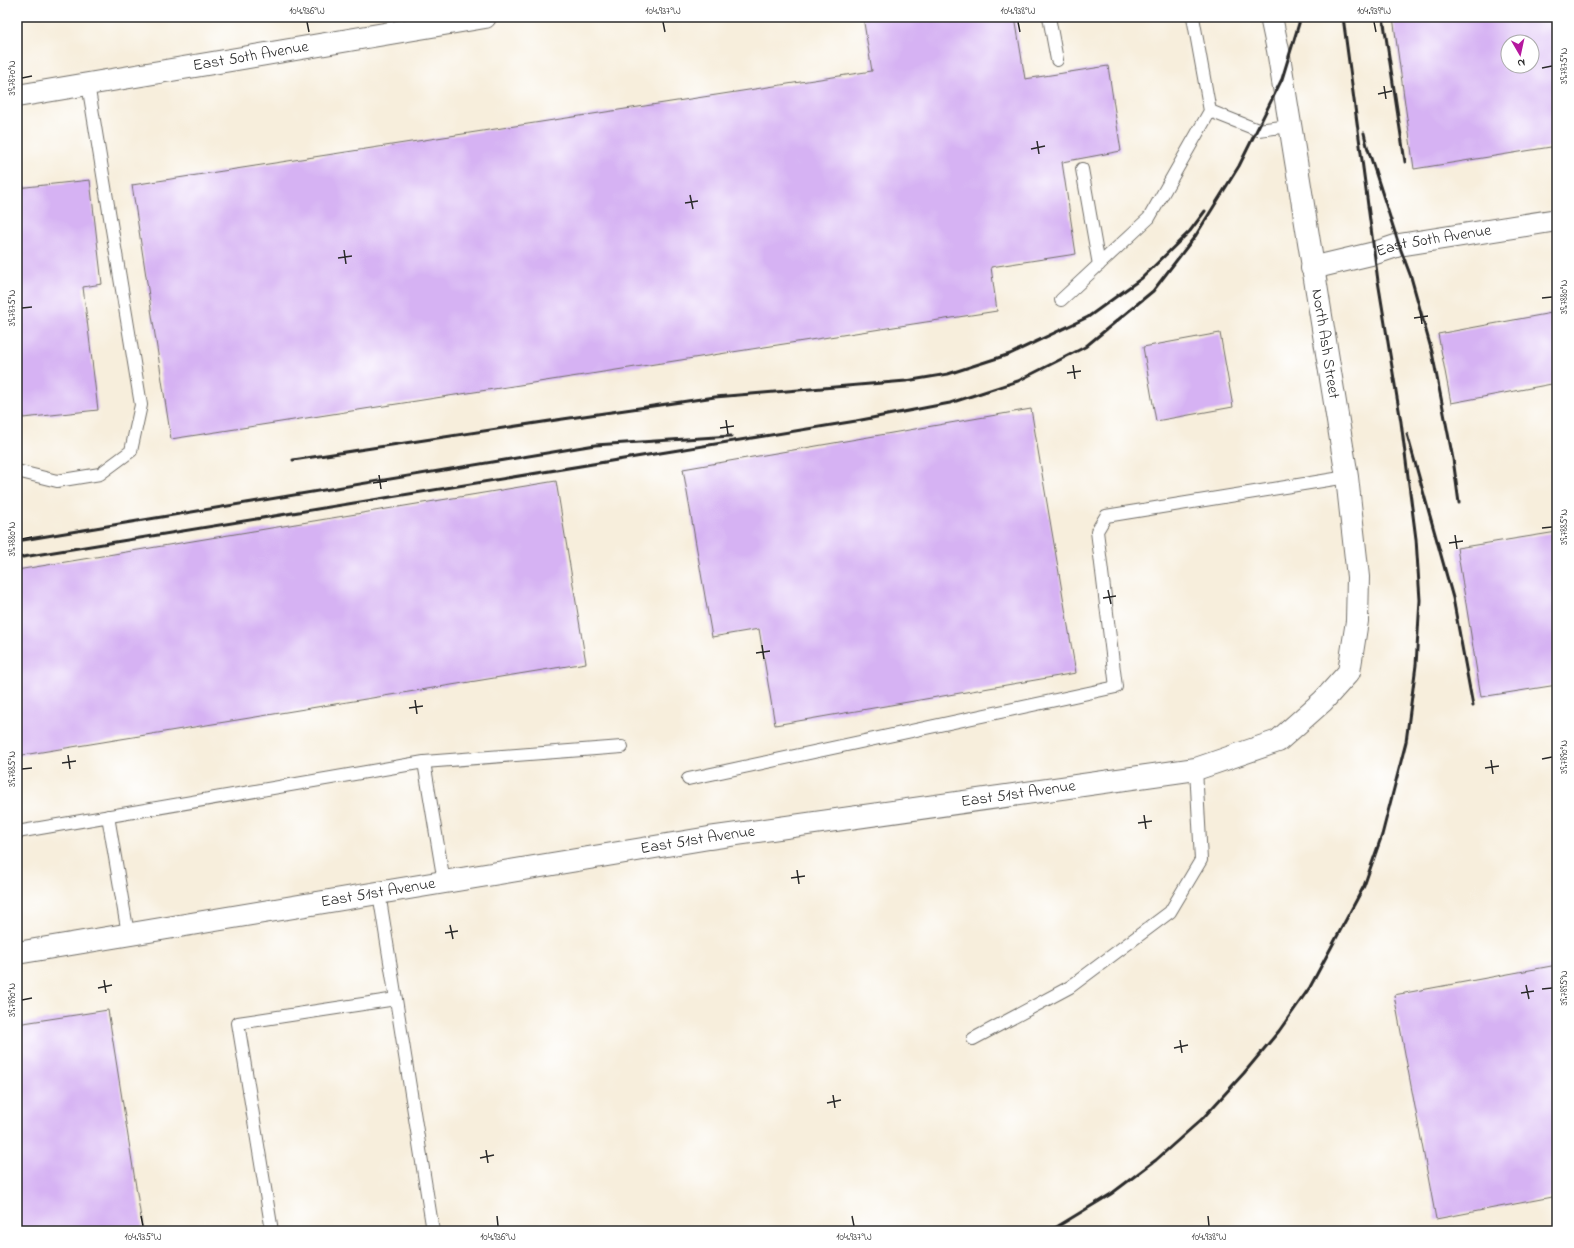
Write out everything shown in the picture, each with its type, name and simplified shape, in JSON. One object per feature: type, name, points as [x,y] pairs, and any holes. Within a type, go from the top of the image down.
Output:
[{"type":"street","name":"East 50th Avenue","points":[[17,96],[484,17]]},
{"type":"street","name":"North Ash Street","points":[[1271,17],[1347,477],[1358,577],[1357,620],[1349,672]]},
{"type":"street","name":"East 50th Avenue","points":[[1312,268],[1375,253],[1399,245],[1557,220]]},
{"type":"street","name":"East 51st Avenue","points":[[17,953],[709,838],[1196,769],[1278,741],[1323,701],[1349,672]]},
{"type":"lane","points":[[1049,17],[1057,60]]},
{"type":"lane","points":[[1061,300],[1149,218],[1210,111],[1193,17]]},
{"type":"lane","points":[[17,472],[57,481],[100,474],[131,451],[141,405],[88,84]]},
{"type":"lane","points":[[1210,111],[1258,130],[1290,126]]},
{"type":"lane","points":[[1082,169],[1099,265]]},
{"type":"lane","points":[[688,779],[1116,687],[1097,531],[1106,516],[1347,477]]},
{"type":"lane","points":[[17,832],[424,762],[622,747]]},
{"type":"lane","points":[[424,762],[444,882]]},
{"type":"lane","points":[[973,1039],[1070,987],[1170,912],[1201,860],[1196,769]]},
{"type":"lane","points":[[108,816],[128,934]]},
{"type":"lane","points":[[379,893],[433,1231]]},
{"type":"lane","points":[[272,1231],[238,1024],[396,998]]},
{"type":"building","points":[[863,17],[1015,17],[1025,79],[1108,66],[1121,151],[1062,162],[1076,254],[991,267],[997,311],[171,439],[132,185],[872,71]]},
{"type":"building","points":[[1393,17],[1557,17],[1557,146],[1414,169]]},
{"type":"building","points":[[90,180],[102,284],[83,287],[98,410],[23,418],[17,373],[17,188]]},
{"type":"building","points":[[1557,312],[1557,383],[1451,403],[1438,334]]},
{"type":"building","points":[[1220,333],[1233,407],[1156,421],[1143,347]]},
{"type":"building","points":[[1031,409],[1076,673],[775,725],[759,629],[712,637],[683,469]]},
{"type":"building","points":[[556,481],[586,663],[17,756],[17,570]]},
{"type":"building","points":[[1557,532],[1557,685],[1481,697],[1457,548]]},
{"type":"building","points":[[1557,965],[1557,1196],[1436,1219],[1394,995]]},
{"type":"building","points":[[108,1010],[143,1231],[17,1231],[17,1024]]},
{"type":"railway","points":[[17,558],[856,421],[950,403],[1018,381],[1085,347],[1153,291],[1196,235],[1239,166],[1282,79],[1301,17]]},
{"type":"railway","points":[[1050,1231],[1111,1194],[1156,1160],[1203,1118],[1244,1073],[1279,1031],[1310,987],[1364,886],[1382,835],[1406,742],[1416,665],[1420,600],[1416,539],[1401,422],[1378,281],[1343,17]]},
{"type":"railway","points":[[1383,17],[1405,162]]},
{"type":"railway","points":[[1364,133],[1399,245],[1411,277],[1432,352],[1453,459],[1459,503]]},
{"type":"railway","points":[[293,460],[715,397],[906,381],[948,374],[1010,354],[1088,317],[1142,278],[1190,231],[1205,211]]},
{"type":"railway","points":[[1407,434],[1453,598],[1473,706]]},
{"type":"railway","points":[[17,541],[595,445],[731,436]]}]
